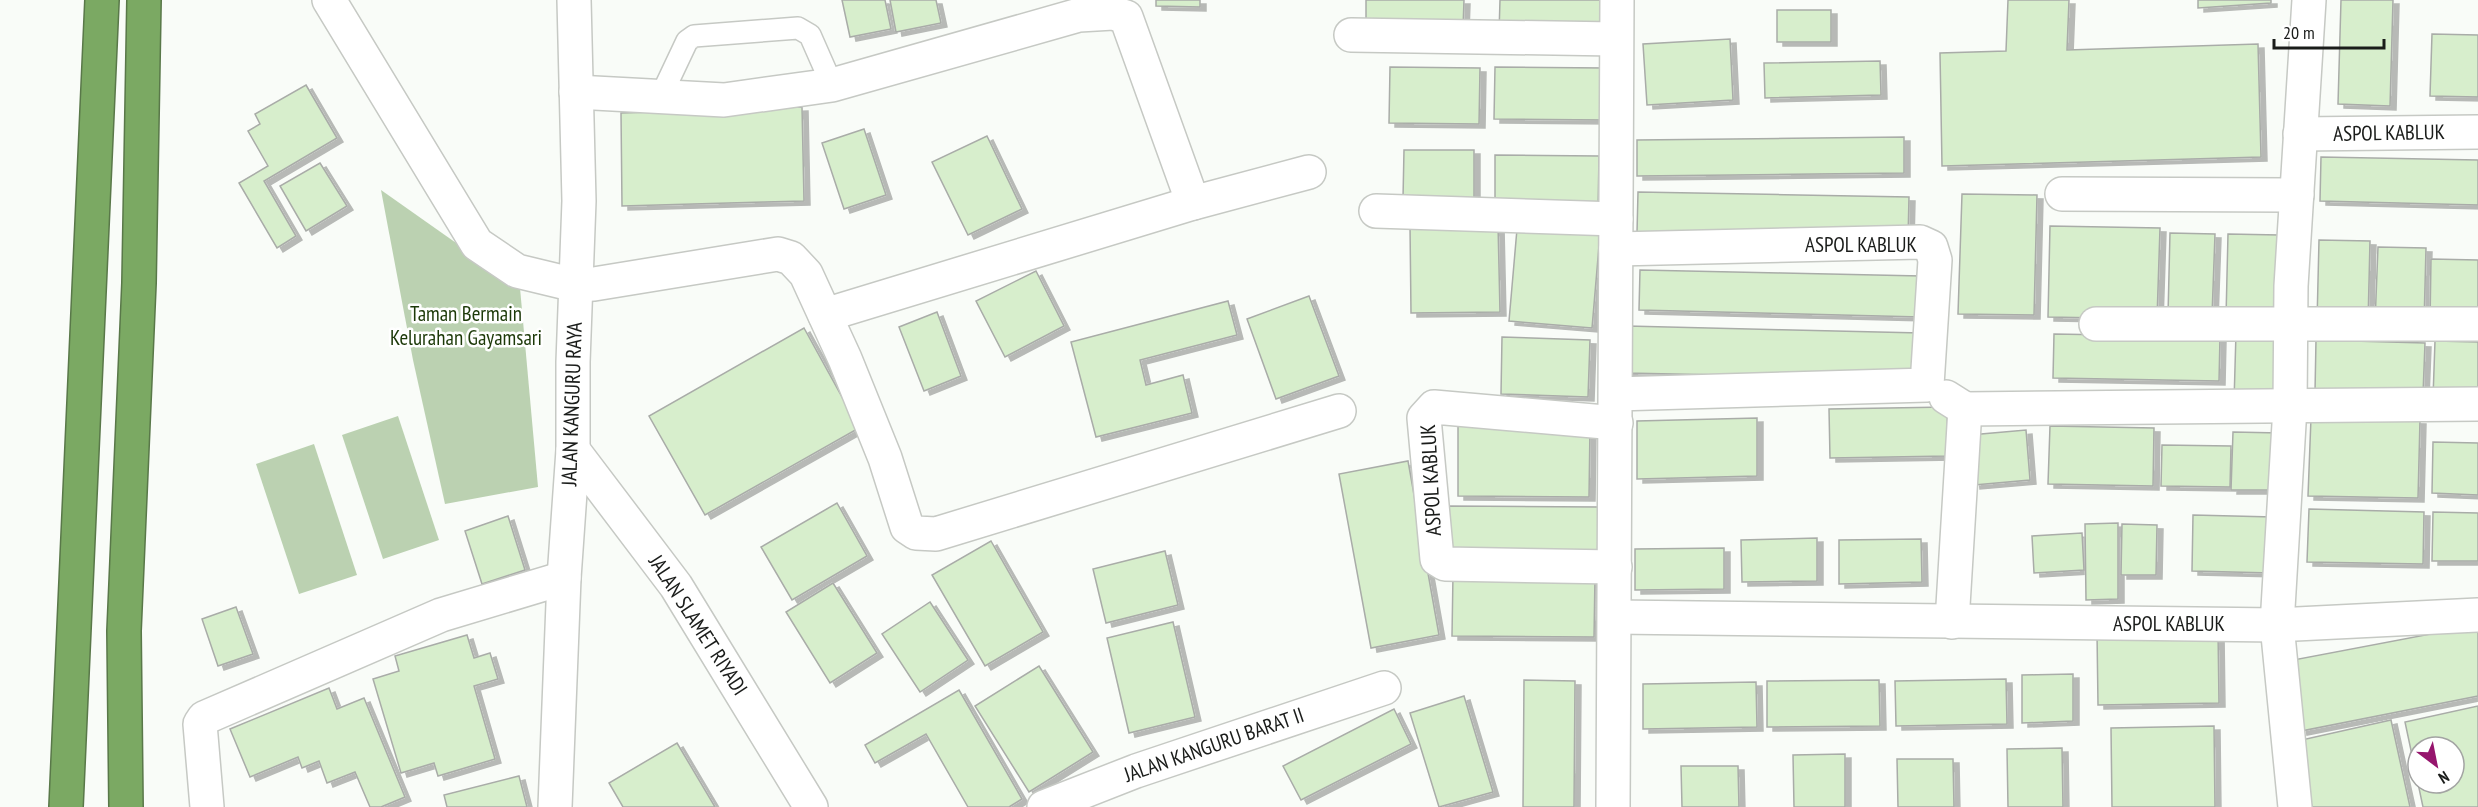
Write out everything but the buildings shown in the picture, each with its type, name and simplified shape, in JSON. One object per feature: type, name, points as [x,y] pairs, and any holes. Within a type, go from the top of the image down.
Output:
[{"type":"highway","points":[[66,807],[102,0]]},
{"type":"highway","points":[[126,807],[124,631],[139,283],[144,0]]},
{"type":"street","points":[[329,0],[477,244],[517,271],[575,285],[594,284],[777,254],[791,258],[806,274],[845,358],[885,458],[907,527],[916,533],[936,534],[1339,411]]},
{"type":"street","name":"JALAN KANGURU RAYA","points":[[555,807],[564,578],[573,450],[575,285],[579,201],[574,0]]},
{"type":"street","points":[[1613,807],[1616,408],[1615,39],[1617,0]]},
{"type":"street","name":"ASPOL KABLUK","points":[[2295,807],[2277,625],[2290,407],[2290,325],[2309,0]]},
{"type":"street","points":[[576,92],[724,100],[832,85],[1079,15],[1113,13],[1126,17],[1193,203]]},
{"type":"street","points":[[1351,34],[1615,39]]},
{"type":"street","name":"ASPOL KABLUK","points":[[2300,134],[2478,132]]},
{"type":"street","points":[[825,315],[1193,203],[1309,172]]},
{"type":"street","points":[[2062,194],[2297,195]]},
{"type":"street","name":"ASPOL KABLUK","points":[[1376,211],[1616,234],[1920,242],[1931,247],[1935,260],[1927,385],[1616,408],[1434,407],[1424,418],[1437,559],[1445,564],[1615,567]]},
{"type":"street","points":[[2096,324],[2478,324]]},
{"type":"street","points":[[1927,385],[1965,409],[2478,404]]},
{"type":"street","points":[[1952,622],[1965,409]]},
{"type":"street","name":"JALAN SLAMET RIYADI","points":[[573,450],[676,586],[811,807]]},
{"type":"street","points":[[207,807],[201,724],[204,718],[441,615],[564,578]]},
{"type":"street","name":"ASPOL KABLUK","points":[[1615,617],[2277,625],[2478,615]]},
{"type":"street","name":"JALAN KANGURU BARAT II","points":[[1044,807],[1147,767],[1384,688]]},
{"type":"lane","points":[[661,96],[687,41],[694,36],[798,28],[810,35],[832,85]]},
{"type":"green space","name":"Taman Bermain Kelurahan Gayamsari","points":[[381,190],[520,288],[538,487],[445,504],[413,360]]},
{"type":"green space","points":[[398,416],[439,540],[383,559],[342,435]]},
{"type":"green space","points":[[314,444],[357,575],[299,594],[256,464]]}]
